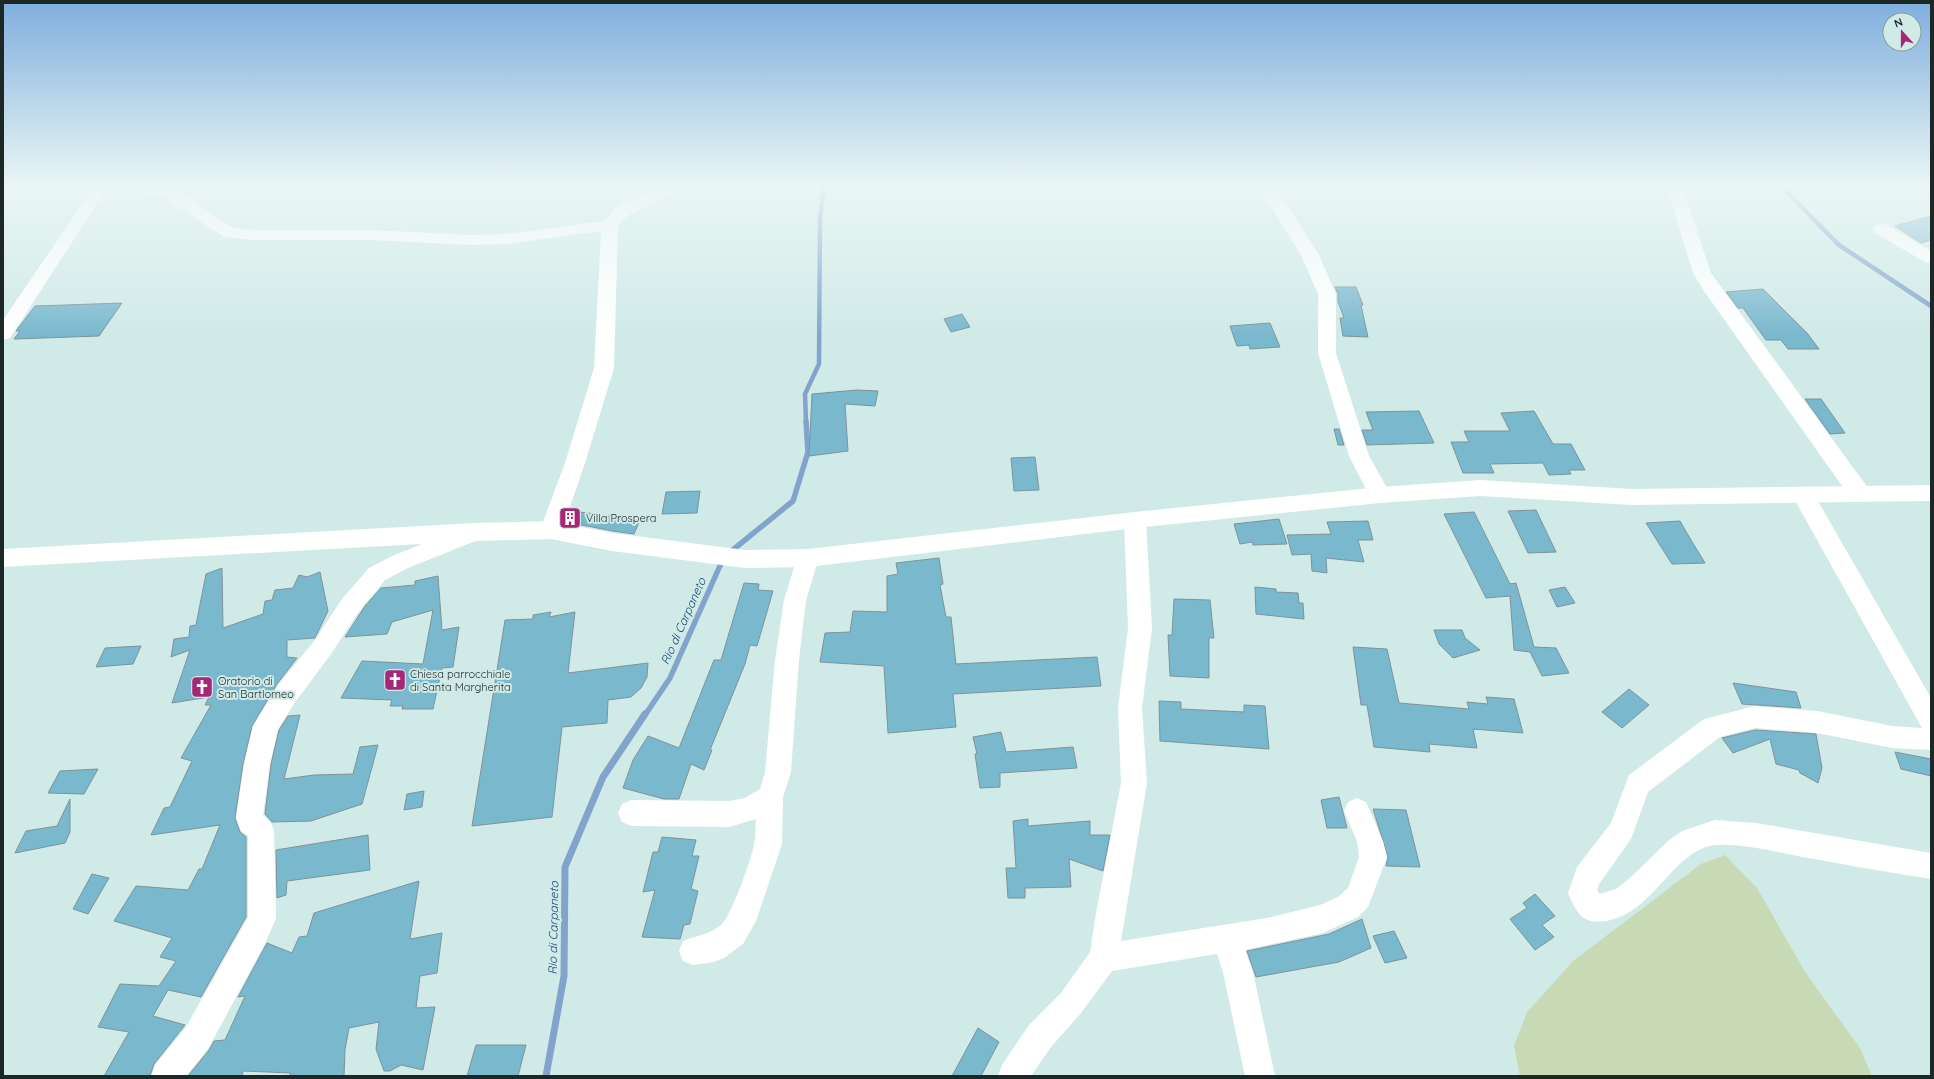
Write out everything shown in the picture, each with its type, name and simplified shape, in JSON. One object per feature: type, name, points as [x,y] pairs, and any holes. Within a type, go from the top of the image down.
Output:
[{"type":"street","points":[[3,334],[68,235]]},
{"type":"street","points":[[250,235],[330,235]]},
{"type":"street","points":[[378,235],[472,240],[507,239],[534,235]]},
{"type":"street","points":[[551,530],[575,463],[604,368],[610,235]]},
{"type":"street","points":[[1298,235],[1310,255],[1327,294],[1327,353],[1359,456],[1380,495]]},
{"type":"street","points":[[1690,235],[1702,273],[1713,291],[1860,494]]},
{"type":"street","points":[[1892,235],[1931,258]]},
{"type":"street","points":[[3,558],[274,545],[475,532],[551,530],[612,542],[745,559],[808,558],[1135,520],[1380,495],[1480,488],[1632,497],[1931,493]]},
{"type":"street","points":[[1803,495],[1931,721]]},
{"type":"street","points":[[1013,1076],[1040,1036],[1071,1002],[1104,958],[1110,913],[1134,783],[1130,708],[1140,628],[1136,591],[1135,520]]},
{"type":"street","points":[[166,1076],[197,1038],[255,934],[262,918],[261,830],[250,822],[250,818],[257,764],[266,726],[287,692],[323,647],[350,606],[377,574],[400,562],[475,532]]},
{"type":"street","points":[[693,952],[714,948],[734,934],[742,921],[768,844],[770,797],[778,772],[787,660],[795,600],[808,558]]},
{"type":"street","points":[[1931,738],[1928,740],[1892,737],[1817,722],[1755,717],[1713,727],[1638,784],[1622,830],[1587,877],[1582,893],[1594,909],[1605,909],[1628,897],[1687,842],[1707,833],[1740,834],[1931,866]]},
{"type":"street","points":[[630,813],[729,814],[750,809],[770,797]]},
{"type":"street","points":[[1104,958],[1267,932],[1323,919],[1348,907],[1358,897],[1373,857],[1370,841],[1356,811]]},
{"type":"street","points":[[1226,938],[1238,972],[1260,1076]]},
{"type":"green space","points":[[1725,855],[1757,888],[1805,972],[1860,1048],[1872,1076],[1520,1076],[1514,1046],[1527,1012],[1573,961],[1701,864]]},
{"type":"building","points":[[1909,235],[1931,235],[1931,240],[1921,243]]},
{"type":"building","points":[[1335,287],[1356,287],[1363,305],[1361,305],[1368,337],[1343,336],[1340,318],[1344,318],[1338,302],[1338,294]]},
{"type":"building","points":[[1763,289],[1807,333],[1819,349],[1788,349],[1781,340],[1766,340],[1743,308],[1738,308],[1726,292]]},
{"type":"building","points":[[122,303],[99,336],[14,339],[20,331],[16,331],[35,306]]},
{"type":"building","points":[[962,314],[970,327],[951,332],[944,319]]},
{"type":"building","points":[[1270,323],[1280,347],[1250,349],[1249,345],[1237,346],[1230,326]]},
{"type":"building","points":[[857,390],[878,391],[875,406],[845,404],[848,451],[809,456],[812,394]]},
{"type":"building","points":[[1805,399],[1821,399],[1845,433],[1830,434]]},
{"type":"building","points":[[1419,411],[1434,443],[1367,445],[1362,430],[1373,430],[1366,412]]},
{"type":"building","points":[[1534,411],[1553,444],[1571,444],[1585,470],[1569,470],[1571,474],[1549,475],[1543,463],[1490,464],[1494,473],[1463,473],[1451,442],[1469,442],[1464,431],[1510,431],[1501,413]]},
{"type":"building","points":[[1334,429],[1339,429],[1344,445],[1338,445]]},
{"type":"building","points":[[1035,457],[1039,490],[1014,491],[1011,458]]},
{"type":"building","points":[[700,491],[697,513],[662,514],[666,492]]},
{"type":"building","points":[[1536,510],[1556,552],[1528,553],[1508,511]]},
{"type":"building","points":[[570,511],[640,520],[634,534],[566,522]]},
{"type":"building","points":[[1474,512],[1510,584],[1516,583],[1534,647],[1556,648],[1569,673],[1542,676],[1530,652],[1514,650],[1510,596],[1486,598],[1444,514]]},
{"type":"building","points":[[1279,519],[1287,544],[1253,545],[1252,542],[1240,544],[1234,524]]},
{"type":"building","points":[[1368,521],[1373,540],[1358,540],[1364,562],[1326,558],[1327,573],[1312,571],[1311,554],[1292,555],[1287,535],[1331,534],[1327,522]]},
{"type":"building","points":[[1680,521],[1705,563],[1672,564],[1646,523]]},
{"type":"building","points":[[939,558],[943,584],[940,585],[946,617],[951,617],[956,664],[1097,657],[1101,686],[953,694],[956,727],[888,733],[884,666],[820,662],[825,633],[850,632],[853,611],[887,612],[887,576],[898,574],[896,563]]},
{"type":"building","points":[[222,568],[223,628],[263,614],[265,601],[272,600],[275,590],[293,588],[299,575],[307,577],[320,572],[328,611],[315,638],[287,640],[287,657],[297,658],[277,684],[252,726],[243,764],[235,818],[240,832],[246,837],[246,917],[201,997],[168,990],[153,1016],[185,1025],[154,1064],[150,1076],[104,1076],[129,1032],[98,1027],[120,984],[159,986],[176,961],[160,957],[172,938],[114,921],[136,886],[188,890],[199,869],[202,869],[220,825],[151,835],[164,808],[170,807],[192,761],[181,758],[211,705],[205,705],[209,697],[172,703],[190,650],[171,657],[174,639],[189,637],[190,626],[196,625],[206,574]]},
{"type":"building","points":[[438,576],[442,630],[459,627],[453,667],[442,668],[433,709],[402,709],[403,706],[390,706],[392,700],[341,698],[362,661],[423,664],[433,610],[392,622],[387,634],[345,637],[365,606],[381,588],[415,585],[415,581]]},
{"type":"building","points":[[744,583],[759,584],[758,590],[773,591],[757,646],[750,645],[745,664],[710,750],[712,750],[704,770],[691,764],[679,799],[664,799],[623,788],[633,760],[648,736],[679,748],[714,660],[721,660]]},
{"type":"building","points":[[1255,587],[1276,589],[1276,592],[1298,593],[1299,603],[1303,603],[1304,619],[1256,614]]},
{"type":"building","points":[[1565,587],[1575,603],[1557,607],[1549,590]]},
{"type":"building","points":[[1174,599],[1210,600],[1214,638],[1209,638],[1209,678],[1170,676],[1168,635],[1172,635]]},
{"type":"building","points":[[551,612],[549,617],[575,612],[568,673],[648,663],[647,677],[641,688],[631,697],[608,700],[607,723],[562,727],[552,817],[472,826],[505,620],[533,619],[533,615]]},
{"type":"building","points":[[1434,630],[1462,630],[1465,638],[1480,650],[1453,658],[1439,644]]},
{"type":"building","points":[[141,646],[133,664],[96,667],[105,648]]},
{"type":"building","points":[[1353,647],[1387,649],[1399,703],[1469,709],[1467,702],[1488,704],[1486,697],[1514,699],[1523,733],[1473,729],[1477,748],[1429,744],[1430,752],[1374,747],[1367,705],[1361,705]]},
{"type":"building","points":[[1733,683],[1796,692],[1801,708],[1742,704]]},
{"type":"building","points":[[1629,689],[1649,705],[1622,728],[1602,712]]},
{"type":"building","points":[[1159,701],[1181,702],[1181,709],[1244,712],[1244,705],[1265,706],[1269,749],[1160,741]]},
{"type":"building","points":[[300,715],[284,779],[314,775],[353,774],[360,747],[378,745],[362,804],[311,821],[272,822],[265,814],[271,764],[279,730],[288,716]]},
{"type":"building","points":[[1755,730],[1816,734],[1822,768],[1818,783],[1800,773],[1799,770],[1776,764],[1770,739],[1733,753],[1722,738]]},
{"type":"building","points":[[1001,732],[1006,752],[1073,747],[1077,768],[1000,773],[1000,787],[980,788],[975,754],[977,754],[973,737]]},
{"type":"building","points":[[1895,752],[1931,759],[1931,776],[1901,769]]},
{"type":"building","points":[[98,769],[84,794],[48,793],[60,771]]},
{"type":"building","points":[[424,791],[422,807],[404,810],[407,794]]},
{"type":"building","points":[[1339,797],[1347,828],[1327,828],[1321,800]]},
{"type":"building","points":[[70,799],[70,832],[65,843],[15,853],[26,831],[57,826]]},
{"type":"building","points":[[1373,809],[1406,810],[1420,867],[1386,866],[1388,857]]},
{"type":"building","points":[[1028,819],[1028,826],[1090,821],[1090,835],[1110,835],[1103,871],[1069,859],[1071,887],[1025,888],[1025,898],[1008,898],[1006,868],[1016,868],[1013,821]]},
{"type":"building","points":[[368,835],[370,870],[287,881],[286,895],[277,898],[276,850]]},
{"type":"building","points":[[662,837],[696,840],[692,856],[699,856],[691,889],[698,891],[690,924],[684,925],[680,939],[642,937],[655,890],[643,892],[653,852],[658,852]]},
{"type":"building","points":[[92,874],[109,878],[88,914],[73,909]]},
{"type":"building","points":[[419,881],[410,939],[442,933],[437,973],[420,976],[416,1008],[435,1007],[423,1070],[401,1065],[390,1071],[384,1071],[376,1049],[379,1022],[349,1028],[345,1050],[344,1076],[289,1076],[291,1073],[243,1071],[242,1076],[188,1076],[209,1050],[214,1041],[225,1040],[245,996],[238,997],[267,943],[292,953],[299,937],[307,936],[314,913]]},
{"type":"building","points":[[1535,894],[1555,916],[1542,925],[1554,937],[1535,950],[1510,919],[1527,908],[1523,903]]},
{"type":"building","points":[[1362,919],[1371,948],[1339,962],[1256,977],[1247,951],[1329,934]]},
{"type":"building","points":[[1394,931],[1407,958],[1385,963],[1373,936]]},
{"type":"building","points":[[978,1028],[999,1042],[981,1076],[952,1076]]},
{"type":"building","points":[[476,1045],[526,1045],[518,1076],[467,1076]]},
{"type":"waterway","name":"Rio di Carpaneto","points":[[806,422],[805,394],[819,364],[820,235]]},
{"type":"waterway","points":[[1830,235],[1839,245],[1931,306]]},
{"type":"waterway","name":"Rio di Carpaneto","points":[[729,553],[793,501],[808,452],[806,421]]},
{"type":"waterway","name":"Rio di Carpaneto","points":[[645,715],[670,678],[723,559]]},
{"type":"waterway","name":"Rio di Carpaneto","points":[[546,1076],[564,976],[565,867],[603,777],[645,714]]},
{"type":"place","name":"Villa Prospera","points":[[570,518]]},
{"type":"place","name":"Chiesa parrocchiale di Santa Margherita","points":[[395,680]]},
{"type":"place","name":"Oratorio di San Bartlomeo","points":[[202,687]]}]
